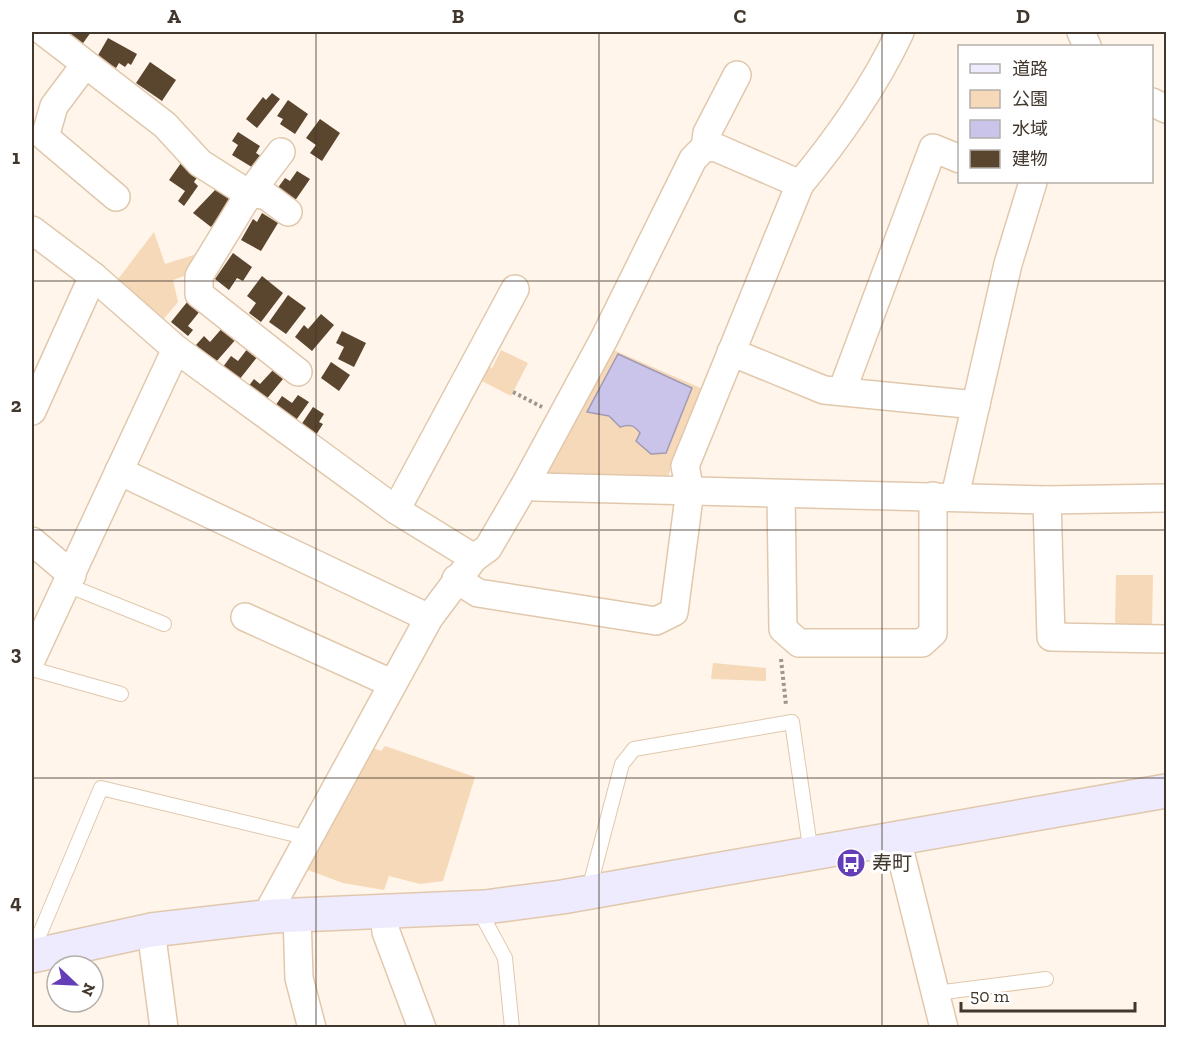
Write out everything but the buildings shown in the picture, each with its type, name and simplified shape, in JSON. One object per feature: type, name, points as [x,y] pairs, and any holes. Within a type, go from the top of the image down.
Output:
[{"type":"street","points":[[44,32],[84,66],[165,125],[200,163],[249,194],[265,195],[288,212]]},
{"type":"street","points":[[456,579],[478,593],[656,621],[674,612],[690,490],[685,466],[800,184],[821,158],[878,72],[900,32]]},
{"type":"street","points":[[84,66],[54,106],[45,137],[116,197]]},
{"type":"street","points":[[312,1028],[285,916],[272,905],[391,683],[429,618],[456,579],[474,558],[488,548],[526,483],[604,339],[693,159],[705,147],[707,133],[737,75]]},
{"type":"street","points":[[1153,102],[1167,109]]},
{"type":"street","points":[[705,147],[717,148],[800,184]]},
{"type":"street","points":[[842,391],[933,148],[958,158]]},
{"type":"street","points":[[281,152],[249,194],[199,276],[199,294],[298,372]]},
{"type":"street","points":[[781,494],[783,629],[788,637],[799,643],[922,643],[933,633],[944,496],[976,405],[1026,184]]},
{"type":"street","points":[[32,230],[93,276],[176,349],[396,510],[474,558]]},
{"type":"street","points":[[32,411],[93,276]]},
{"type":"street","points":[[396,510],[515,290]]},
{"type":"street","points":[[32,658],[176,349]]},
{"type":"street","points":[[731,352],[824,390],[976,405]]},
{"type":"street","points":[[119,471],[429,618]]},
{"type":"street","points":[[526,483],[536,487],[781,494],[1047,500],[1167,498]]},
{"type":"street","points":[[1047,500],[1051,637],[1167,639]]},
{"type":"street","points":[[32,541],[70,580]]},
{"type":"street","points":[[245,617],[391,683]]},
{"type":"street","points":[[37,955],[151,930],[285,916],[485,908],[594,892],[1167,791]]},
{"type":"street","points":[[897,839],[944,1028]]},
{"type":"street","points":[[384,912],[386,932],[422,1028]]},
{"type":"street","points":[[151,930],[158,1026]]},
{"type":"lane","points":[[70,580],[164,624]]},
{"type":"lane","points":[[32,669],[121,694]]},
{"type":"lane","points":[[594,892],[592,878],[622,765],[634,749],[792,722],[811,854]]},
{"type":"lane","points":[[37,955],[38,938],[100,788],[309,838]]},
{"type":"lane","points":[[485,908],[486,921],[505,958],[512,1028]]},
{"type":"lane","points":[[936,993],[1046,979]]},
{"type":"path","points":[[788,637],[780,650],[784,702],[792,722]]},
{"type":"green space","points":[[154,232],[165,264],[200,253],[187,275],[173,280],[178,302],[162,321],[115,283]]},
{"type":"green space","points":[[609,348],[703,389],[667,479],[553,482],[546,468]]},
{"type":"green space","points":[[501,350],[528,363],[511,396],[476,378],[483,364],[492,368]]},
{"type":"green space","points":[[1116,575],[1153,575],[1152,626],[1115,626]]},
{"type":"green space","points":[[713,663],[766,668],[766,681],[711,679]]},
{"type":"green space","points":[[368,746],[381,751],[385,746],[475,777],[443,881],[420,884],[389,876],[384,890],[343,883],[308,870],[305,862]]},
{"type":"water","points":[[618,354],[692,388],[666,453],[651,454],[636,441],[640,433],[634,427],[629,425],[620,427],[609,416],[587,412]]},
{"type":"place","name":"寿町","points":[[851,863]]}]
